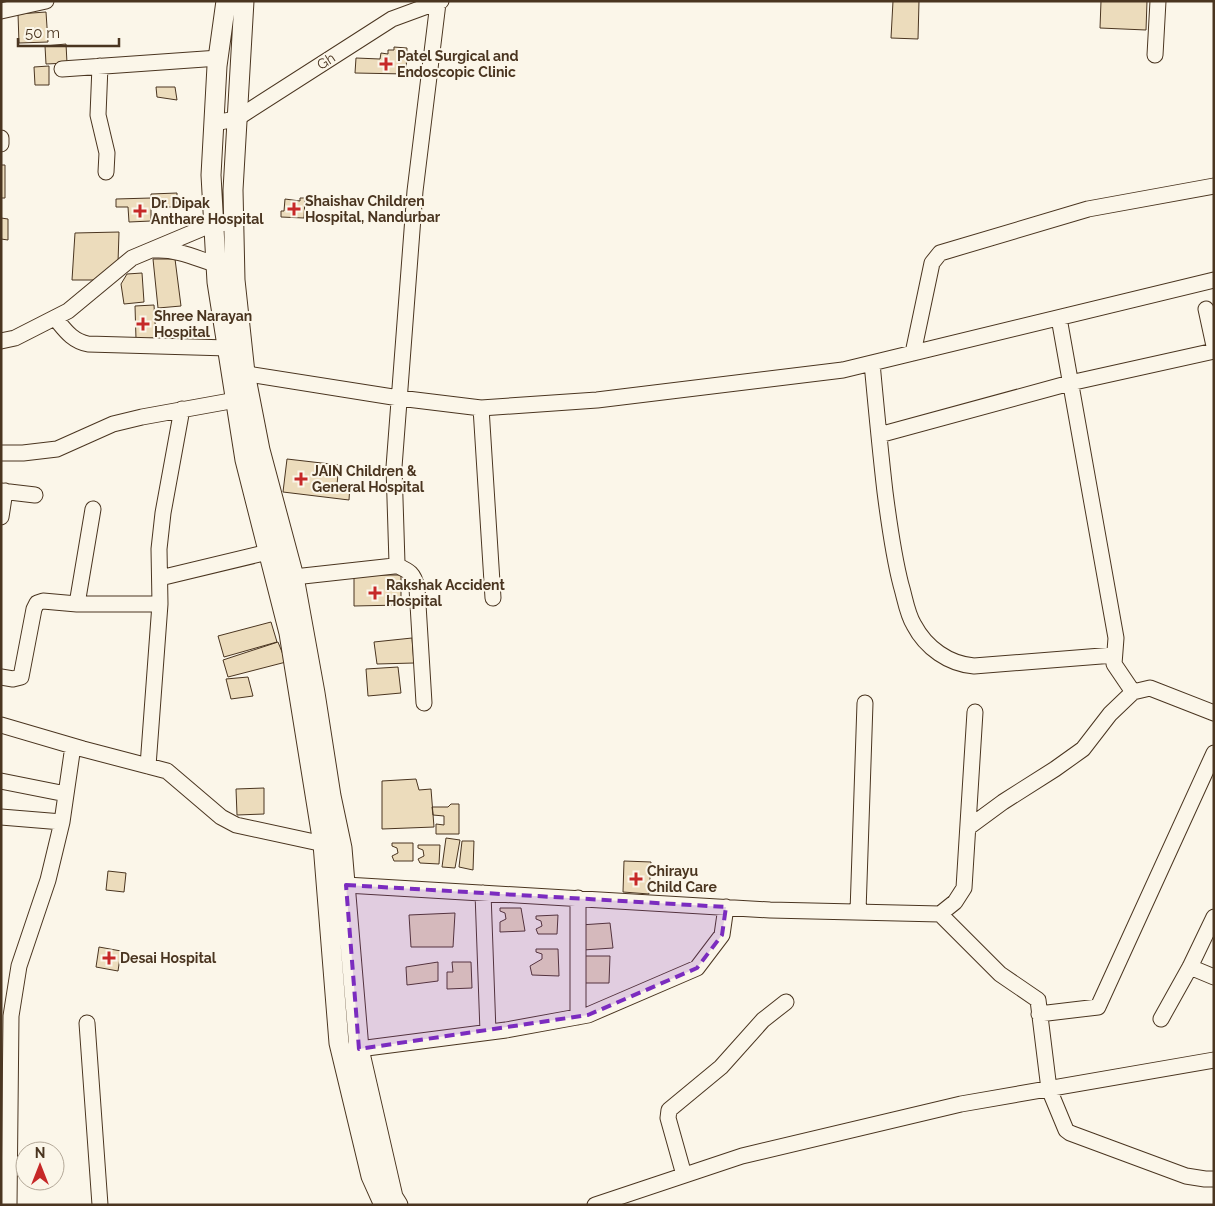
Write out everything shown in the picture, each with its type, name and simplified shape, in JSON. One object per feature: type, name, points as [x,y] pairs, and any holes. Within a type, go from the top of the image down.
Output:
[{"type":"main road","points":[[226,1],[218,58],[214,122],[211,175],[213,224],[226,267],[242,398],[245,460],[289,633],[323,844],[339,1043],[371,1176],[384,1205]]},
{"type":"main road","points":[[238,372],[228,348],[217,282],[226,267],[233,223],[233,170],[244,1]]},
{"type":"main road","points":[[242,398],[260,450],[294,577],[323,736],[331,796],[342,848],[359,1049],[393,1197],[398,1205]]},
{"type":"street","points":[[1,11],[46,1]]},
{"type":"street","points":[[1155,55],[1158,1]]},
{"type":"street","points":[[396,565],[398,561],[394,467],[399,398],[416,190],[439,2]]},
{"type":"street","name":"Gh","points":[[214,122],[236,119],[392,19],[439,2]]},
{"type":"street","points":[[62,69],[218,58]]},
{"type":"street","points":[[100,66],[98,115],[107,153],[106,172]]},
{"type":"street","points":[[1,138],[1,144]]},
{"type":"street","points":[[913,353],[932,262],[940,253],[1095,208],[1214,186]]},
{"type":"street","points":[[1,341],[15,338],[68,311],[132,258],[213,224],[233,223]]},
{"type":"street","points":[[149,251],[175,251],[226,267]]},
{"type":"street","points":[[238,372],[399,398],[481,408],[597,400],[843,370],[1214,280]]},
{"type":"street","points":[[1206,309],[1214,346]]},
{"type":"street","points":[[55,318],[69,336],[79,343],[228,348]]},
{"type":"street","points":[[1059,318],[1116,638],[1114,664],[1133,692]]},
{"type":"street","points":[[878,435],[1070,383],[1214,351]]},
{"type":"street","points":[[872,363],[878,435],[892,545],[910,618],[920,635],[942,656],[954,662],[974,666],[1114,654]]},
{"type":"street","points":[[1,453],[23,453],[57,449],[113,424],[242,398]]},
{"type":"street","points":[[481,408],[493,598]]},
{"type":"street","points":[[148,766],[160,604],[159,549],[162,513],[182,409]]},
{"type":"street","points":[[1,517],[3,491],[35,495]]},
{"type":"street","points":[[77,604],[93,509]]},
{"type":"street","points":[[160,578],[268,552]]},
{"type":"street","points":[[294,577],[396,565],[409,571],[415,578],[417,588],[424,703]]},
{"type":"street","points":[[1,677],[13,679],[21,677],[34,609],[37,604],[43,601],[77,604],[160,604]]},
{"type":"street","points":[[969,827],[1083,749],[1110,714],[1133,692],[1150,688],[1214,713]]},
{"type":"street","points":[[858,912],[865,703]]},
{"type":"street","points":[[346,885],[726,907],[940,914],[955,902],[964,888],[975,712]]},
{"type":"street","points":[[1,725],[166,771],[222,817],[236,825],[342,848]]},
{"type":"street","points":[[9,1205],[6,1015],[19,966],[48,880],[62,822],[73,746]]},
{"type":"street","points":[[1039,1014],[1098,1007],[1214,753]]},
{"type":"street","points":[[1,781],[66,794]]},
{"type":"street","points":[[1,817],[62,822]]},
{"type":"street","points":[[482,893],[488,1032]]},
{"type":"street","points":[[578,898],[578,1017]]},
{"type":"street","points":[[359,1049],[488,1032],[588,1015],[697,968],[722,935],[726,907]]},
{"type":"street","points":[[940,914],[1000,974],[1038,1000],[1049,1089],[1066,1130],[1073,1136],[1186,1176],[1205,1179],[1214,1178]]},
{"type":"street","points":[[1161,1019],[1190,967],[1214,917]]},
{"type":"street","points":[[1190,967],[1214,977]]},
{"type":"street","points":[[684,1175],[668,1118],[670,1110],[721,1067],[763,1020],[786,1002]]},
{"type":"street","points":[[86,1023],[100,1205]]},
{"type":"street","points":[[595,1205],[742,1156],[961,1104],[1214,1060]]},
{"type":"highlighted area","points":[[346,885],[726,907],[722,935],[697,968],[588,1015],[359,1049]]},
{"type":"building","points":[[893,1],[919,1],[918,39],[891,38]]},
{"type":"building","points":[[1101,1],[1147,1],[1146,30],[1100,28]]},
{"type":"building","points":[[46,12],[48,42],[19,43],[18,14]]},
{"type":"building","points":[[66,44],[67,63],[46,64],[45,46]]},
{"type":"building","points":[[394,47],[407,48],[406,74],[355,73],[356,58],[380,59],[381,53],[388,54],[388,50],[394,50]]},
{"type":"building","points":[[49,66],[49,85],[35,85],[34,67]]},
{"type":"building","points":[[156,87],[175,87],[177,100],[157,97]]},
{"type":"building","points":[[1,165],[5,165],[5,198],[1,198]]},
{"type":"building","points":[[177,193],[177,207],[151,207],[151,221],[129,222],[128,207],[116,207],[116,199],[151,198],[151,194]]},
{"type":"building","points":[[300,198],[305,198],[304,218],[281,217],[281,211],[284,211],[285,199],[300,201]]},
{"type":"building","points":[[1,218],[8,219],[8,240],[1,239]]},
{"type":"building","points":[[119,232],[118,263],[96,280],[72,280],[75,233]]},
{"type":"building","points":[[153,259],[175,259],[181,306],[158,308]]},
{"type":"building","points":[[142,273],[144,302],[124,304],[121,284],[127,274]]},
{"type":"building","points":[[154,305],[156,338],[136,339],[135,306]]},
{"type":"building","points":[[287,459],[339,465],[337,484],[350,485],[349,500],[283,492]]},
{"type":"building","points":[[354,575],[401,575],[401,605],[354,606]]},
{"type":"building","points":[[271,622],[277,642],[224,657],[218,636]]},
{"type":"building","points":[[412,638],[414,663],[377,664],[374,642]]},
{"type":"building","points":[[278,642],[286,662],[228,677],[223,660]]},
{"type":"building","points":[[398,667],[401,693],[368,696],[366,669]]},
{"type":"building","points":[[248,677],[253,696],[231,699],[226,679]]},
{"type":"building","points":[[416,779],[419,790],[431,789],[434,827],[382,829],[382,781]]},
{"type":"building","points":[[264,788],[264,814],[237,815],[236,789]]},
{"type":"building","points":[[451,804],[459,804],[459,834],[436,834],[436,824],[444,825],[444,816],[433,815],[432,807],[448,807]]},
{"type":"building","points":[[446,838],[460,840],[455,868],[442,867]]},
{"type":"building","points":[[462,841],[474,841],[473,870],[459,867]]},
{"type":"building","points":[[392,843],[413,843],[413,861],[394,861],[392,856],[398,853],[397,848],[392,846]]},
{"type":"building","points":[[418,845],[440,845],[439,864],[420,863],[418,859],[424,856],[423,850],[418,848]]},
{"type":"building","points":[[624,861],[651,862],[649,894],[623,892]]},
{"type":"building","points":[[108,871],[126,873],[124,892],[106,890]]},
{"type":"building","points":[[500,908],[521,908],[525,931],[500,932],[500,922],[506,919],[505,913],[500,911]]},
{"type":"building","points":[[455,913],[453,947],[411,947],[409,915]]},
{"type":"building","points":[[558,915],[557,934],[538,934],[536,929],[542,926],[541,921],[536,919],[536,916]]},
{"type":"building","points":[[610,923],[613,948],[583,950],[580,925]]},
{"type":"building","points":[[99,947],[121,951],[118,971],[96,967]]},
{"type":"building","points":[[536,949],[558,949],[559,976],[532,975],[530,966],[542,959],[542,954],[536,952]]},
{"type":"building","points":[[581,956],[610,956],[609,983],[580,983]]},
{"type":"building","points":[[438,962],[438,981],[407,985],[406,967]]},
{"type":"building","points":[[452,962],[471,962],[472,988],[447,989],[447,972],[453,972]]},
{"type":"place","name":"Patel Surgical and Endoscopic Clinic","points":[[386,64]]},
{"type":"place","name":"Shaishav Children Hospital, Nandurbar","points":[[294,209]]},
{"type":"place","name":"Dr. Dipak Anthare Hospital","points":[[140,211]]},
{"type":"place","name":"Shree Narayan Hospital","points":[[143,324]]},
{"type":"place","name":"JAIN Children & General Hospital","points":[[301,479]]},
{"type":"place","name":"Rakshak Accident Hospital","points":[[375,593]]},
{"type":"place","name":"Chirayu Child Care","points":[[636,879]]},
{"type":"place","name":"Desai Hospital","points":[[109,958]]}]
